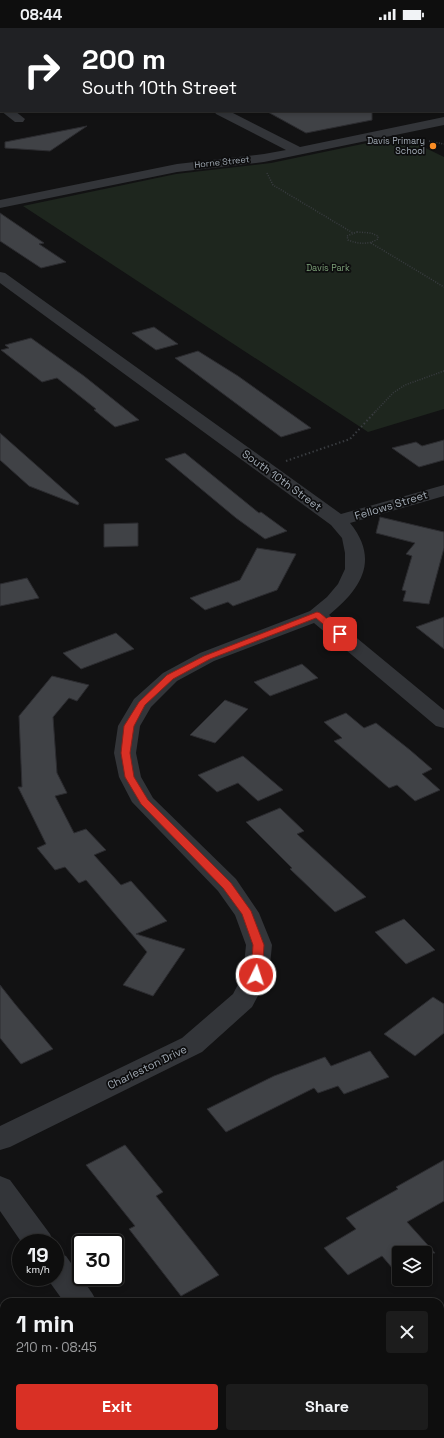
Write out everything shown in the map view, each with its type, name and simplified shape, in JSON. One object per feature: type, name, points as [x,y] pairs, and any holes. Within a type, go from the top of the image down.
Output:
[{"type":"street","points":[[8,112],[19,119]]},
{"type":"street","points":[[222,112],[298,151]]},
{"type":"street","name":"Horne Street","points":[[0,204],[177,168],[249,160],[444,121]]},
{"type":"street","name":"South 10th Street","points":[[0,276],[338,521],[351,537],[355,552],[355,569],[347,586],[334,601],[317,615]]},
{"type":"street","name":"Fellows Street","points":[[338,521],[444,490]]},
{"type":"street","points":[[317,615],[444,721]]},
{"type":"street","name":"Charleston Drive","points":[[0,1139],[192,1045],[242,1000],[256,975],[259,945],[247,913],[227,885],[144,802],[130,777],[125,753],[129,726],[142,704],[170,677],[207,658],[317,615]]},
{"type":"street","points":[[0,1188],[33,1234]]},
{"type":"street","points":[[64,1278],[78,1298]]},
{"type":"path","points":[[249,160],[266,171],[273,185],[353,232]]},
{"type":"path","points":[[362,231],[375,234],[378,239],[371,243],[362,244],[350,241],[347,236],[353,232],[362,231]]},
{"type":"path","points":[[371,243],[444,287]]},
{"type":"path","points":[[286,461],[350,439],[393,393],[405,385],[444,372]]},
{"type":"green space","name":"Davis Park","points":[[401,136],[444,157],[444,409],[368,432],[23,206],[176,174],[271,163]]},
{"type":"building","points":[[268,112],[372,112],[372,120],[306,133]]},
{"type":"building","points":[[87,126],[50,151],[5,148],[5,142]]},
{"type":"building","points":[[0,213],[44,243],[39,244],[66,262],[41,268],[0,241]]},
{"type":"building","points":[[154,327],[178,344],[156,350],[132,333]]},
{"type":"building","points":[[31,338],[84,376],[139,420],[115,427],[94,410],[96,409],[57,378],[42,382],[1,350],[9,348],[5,345]]},
{"type":"building","points":[[198,351],[238,376],[311,428],[281,437],[175,358]]},
{"type":"building","points":[[0,433],[79,503],[78,505],[29,486],[0,460]]},
{"type":"building","points":[[444,440],[444,460],[419,467],[392,448],[416,442],[422,446]]},
{"type":"building","points":[[185,453],[259,513],[261,512],[287,531],[265,539],[236,518],[165,459]]},
{"type":"building","points":[[380,517],[444,532],[444,548],[429,604],[403,601],[406,591],[402,590],[412,556],[406,554],[415,543],[376,533]]},
{"type":"building","points":[[138,523],[138,546],[104,547],[104,524]]},
{"type":"building","points":[[257,548],[296,554],[277,590],[233,606],[228,602],[205,610],[190,598],[240,580]]},
{"type":"building","points":[[27,578],[39,598],[0,606],[0,584]]},
{"type":"building","points":[[444,617],[444,649],[416,627]]},
{"type":"building","points":[[116,633],[134,649],[81,669],[63,653]]},
{"type":"building","points":[[302,664],[318,678],[270,696],[254,682]]},
{"type":"building","points":[[52,676],[89,685],[77,701],[69,698],[53,717],[57,773],[67,793],[55,796],[74,833],[86,829],[106,850],[94,855],[121,885],[131,881],[167,921],[136,934],[185,949],[153,996],[123,985],[147,952],[86,880],[79,883],[65,867],[55,870],[37,848],[46,844],[18,787],[22,787],[19,716]]},
{"type":"building","points":[[225,700],[248,709],[215,743],[190,735]]},
{"type":"building","points":[[346,713],[364,728],[376,723],[410,750],[432,769],[422,774],[440,790],[415,801],[397,785],[389,788],[334,741],[342,738],[324,722]]},
{"type":"building","points":[[243,756],[283,790],[258,801],[238,783],[217,792],[198,775]]},
{"type":"building","points":[[280,808],[304,831],[297,834],[366,897],[335,912],[290,869],[292,868],[246,822]]},
{"type":"building","points":[[404,919],[435,950],[406,964],[375,932]]},
{"type":"building","points":[[0,985],[53,1049],[21,1064],[0,1038]]},
{"type":"building","points":[[433,997],[444,1004],[444,1033],[415,1056],[384,1034]]},
{"type":"building","points":[[370,1051],[389,1077],[344,1094],[338,1086],[318,1093],[314,1088],[226,1132],[207,1109],[274,1076],[325,1057],[331,1066]]},
{"type":"building","points":[[125,1145],[163,1192],[156,1196],[219,1275],[181,1296],[129,1229],[135,1226],[86,1165]]},
{"type":"building","points":[[444,1160],[444,1201],[407,1222],[429,1246],[392,1246],[392,1268],[382,1256],[348,1275],[324,1248],[356,1229],[346,1218],[398,1189],[396,1187]]},
{"type":"place","name":"Davis Primary School","points":[[433,146]]},
{"type":"route","points":[[256,975],[259,945],[247,913],[227,885],[144,802],[130,777],[125,753],[129,726],[142,704],[170,677],[207,658],[317,615],[340,634]]}]
